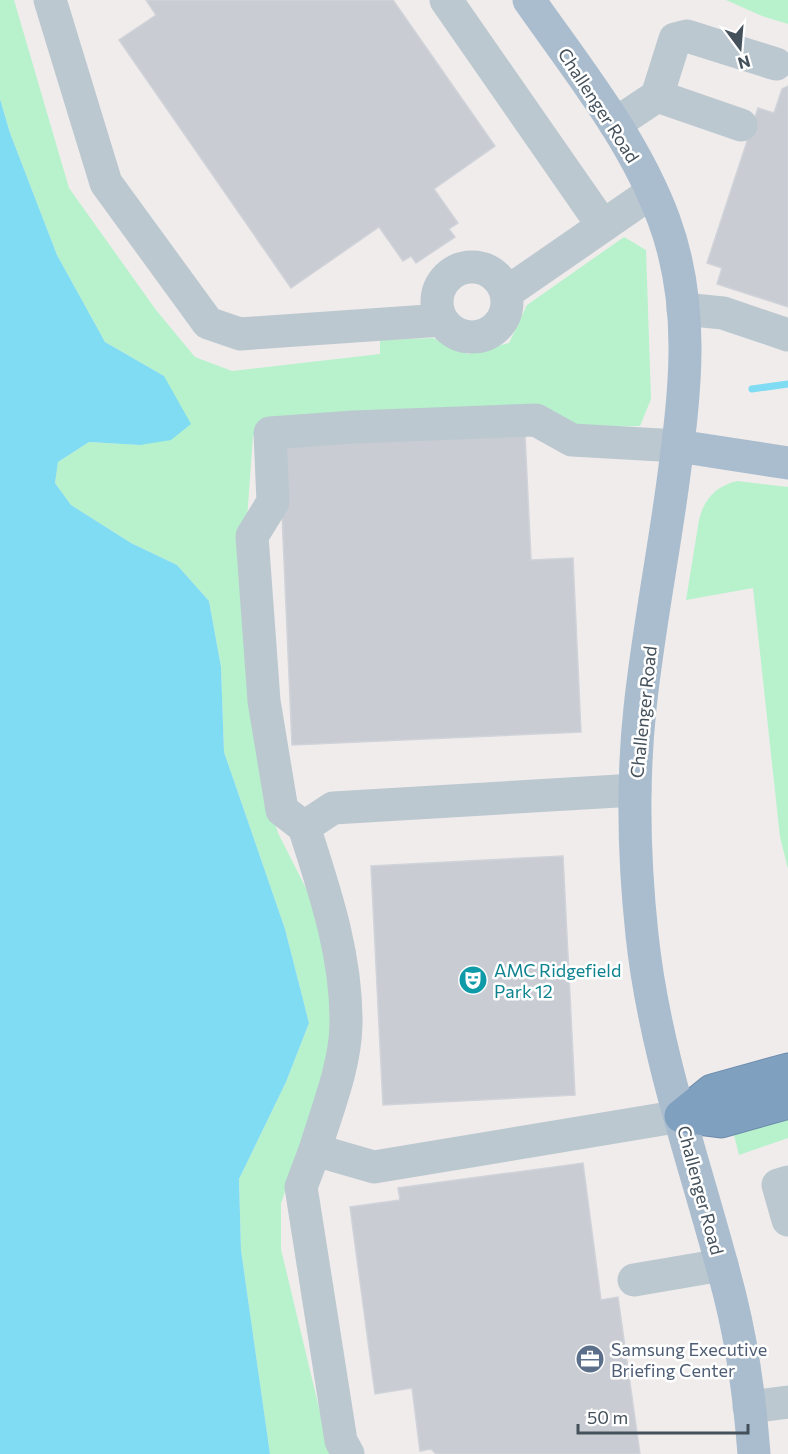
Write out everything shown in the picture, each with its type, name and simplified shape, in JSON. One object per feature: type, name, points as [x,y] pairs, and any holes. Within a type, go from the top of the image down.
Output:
[{"type":"highway","points":[[681,1116],[712,1091],[788,1070]]},
{"type":"highway","points":[[681,1116],[721,1121],[788,1102]]},
{"type":"main road","name":"Challenger Road","points":[[529,0],[629,145],[664,219],[673,249],[683,309],[686,334],[686,381],[640,706],[635,790],[635,851],[642,939],[656,1019],[722,1265],[738,1336],[754,1454]]},
{"type":"main road","points":[[678,446],[788,463]]},
{"type":"lane","points":[[50,0],[106,183],[208,322],[240,334],[442,320]]},
{"type":"lane","points":[[446,0],[603,226]]},
{"type":"lane","points":[[615,124],[657,96],[675,39],[687,36],[776,64]]},
{"type":"lane","points":[[657,96],[741,125]]},
{"type":"lane","points":[[506,293],[652,192]]},
{"type":"lane","points":[[473,267],[489,271],[501,283],[506,293],[507,304],[504,316],[497,326],[487,333],[476,336],[464,336],[448,327],[442,320],[437,306],[439,290],[444,281],[457,270],[473,267]]},
{"type":"lane","points":[[683,309],[723,313],[788,335]]},
{"type":"lane","points":[[348,1454],[341,1441],[301,1187],[338,1077],[346,1026],[342,965],[328,901],[304,827],[282,810],[264,701],[252,536],[273,502],[270,433],[354,427],[536,420],[572,440],[678,446]]},
{"type":"lane","points":[[304,827],[333,808],[635,790]]},
{"type":"lane","points":[[315,1150],[374,1167],[681,1116]]},
{"type":"lane","points":[[788,1182],[778,1185],[788,1220]]},
{"type":"lane","points":[[634,1280],[722,1265]]},
{"type":"lane","points":[[749,1407],[788,1402]]},
{"type":"green space","points":[[0,0],[14,0],[69,188],[156,310],[195,357],[232,371],[380,354],[380,340],[433,338],[468,354],[509,343],[527,305],[624,237],[646,250],[651,399],[640,426],[253,436],[244,561],[261,778],[278,833],[317,910],[337,980],[334,1038],[311,1119],[281,1203],[281,1249],[330,1454],[270,1454],[241,1250],[239,1179],[286,1082],[309,1023],[285,929],[224,752],[221,667],[209,601],[177,565],[131,543],[71,505],[55,483],[58,462],[89,442],[140,445],[164,376],[105,342],[57,255],[10,133],[0,99]]},
{"type":"green space","points":[[726,0],[788,0],[788,24],[762,16]]},
{"type":"green space","points":[[737,481],[788,487],[788,869],[780,837],[753,588],[686,600],[699,520],[704,506],[717,490]]},
{"type":"green space","points":[[788,1114],[788,1138],[739,1155],[733,1131]]},
{"type":"water","points":[[0,99],[10,133],[57,255],[105,342],[164,376],[191,424],[171,440],[140,445],[89,442],[58,462],[55,483],[71,505],[131,543],[177,565],[209,601],[221,667],[224,752],[285,929],[309,1023],[286,1082],[239,1179],[241,1250],[270,1454],[0,1454]]},
{"type":"building","points":[[146,0],[393,0],[495,146],[434,189],[458,223],[449,229],[455,237],[416,263],[411,256],[403,261],[379,227],[291,288],[119,40],[156,15]]},
{"type":"building","points":[[788,86],[788,307],[717,284],[722,268],[707,263],[758,108],[774,113],[782,89]]},
{"type":"building","points":[[525,434],[531,560],[573,558],[581,732],[292,745],[279,445]]},
{"type":"building","name":"AMC Ridgefield Park 12","points":[[563,856],[575,1095],[383,1105],[371,866]]},
{"type":"building","points":[[583,1163],[601,1300],[618,1297],[640,1454],[436,1454],[431,1449],[420,1451],[412,1388],[375,1394],[350,1207],[400,1200],[398,1188]]},
{"type":"waterway","points":[[752,389],[788,384]]},
{"type":"place","name":"AMC Ridgefield Park 12","points":[[473,980]]},
{"type":"place","name":"Samsung Executive Briefing Center","points":[[590,1359]]}]
